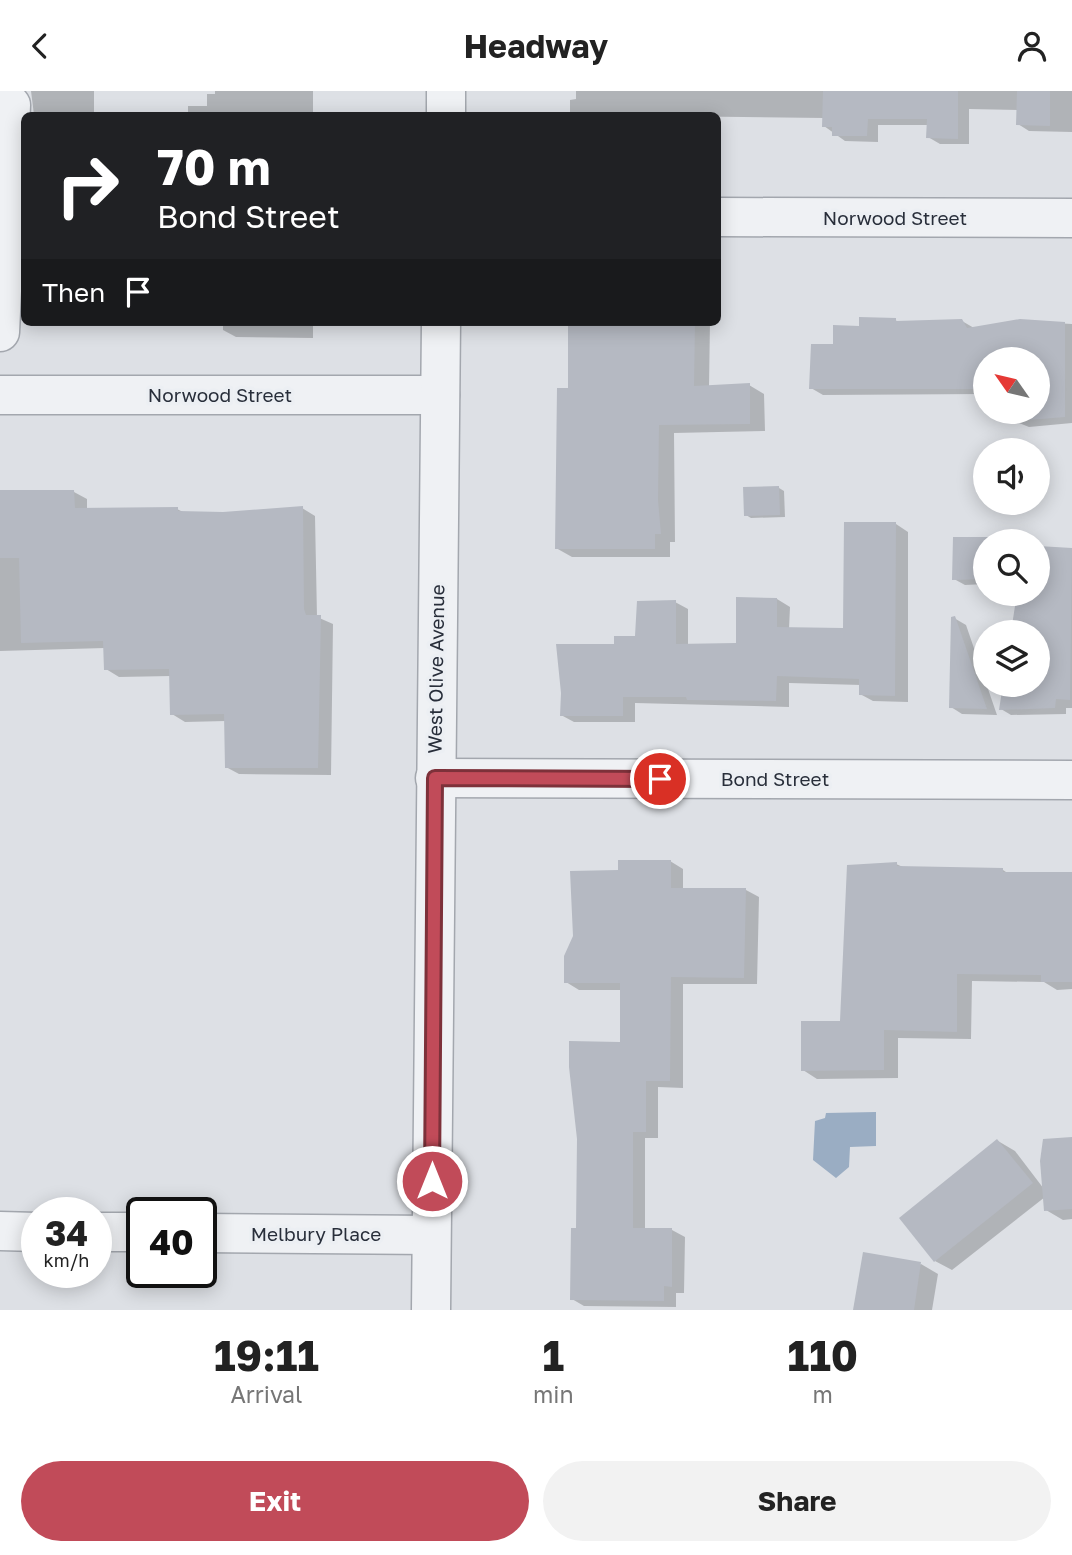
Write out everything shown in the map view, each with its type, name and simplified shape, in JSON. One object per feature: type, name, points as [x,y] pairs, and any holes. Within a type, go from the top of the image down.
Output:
[{"type":"street","points":[[446,91],[446,112]]},
{"type":"street","points":[[0,332],[11,105]]},
{"type":"street","name":"Norwood Street","points":[[721,217],[1072,218]]},
{"type":"street","name":"West Olive Avenue","points":[[431,1310],[442,326]]},
{"type":"street","name":"Norwood Street","points":[[0,395],[440,395]]},
{"type":"street","name":"Bond Street","points":[[435,778],[1072,780]]},
{"type":"street","points":[[0,1231],[21,1232]]},
{"type":"street","name":"Melbury Place","points":[[217,1233],[431,1235]]},
{"type":"water","points":[[876,1112],[876,1146],[850,1147],[849,1167],[836,1178],[813,1160],[815,1121],[825,1118],[826,1113]]},
{"type":"building","points":[[823,91],[958,91],[958,139],[926,138],[927,119],[868,119],[867,136],[832,136],[832,127],[822,127]]},
{"type":"building","points":[[1017,91],[1050,91],[1050,126],[1016,125]]},
{"type":"building","points":[[859,317],[896,318],[896,321],[962,319],[967,328],[1020,319],[1065,322],[1065,417],[1050,418],[1050,347],[973,347],[973,389],[809,389],[811,344],[833,344],[833,325],[859,326]]},
{"type":"building","points":[[568,326],[695,326],[694,386],[750,383],[750,424],[659,425],[658,500],[661,534],[655,534],[655,549],[555,549],[557,388],[568,388]]},
{"type":"building","points":[[779,486],[780,515],[744,516],[743,487]]},
{"type":"building","points":[[0,490],[74,490],[75,508],[178,507],[178,511],[223,512],[303,506],[304,609],[306,615],[321,615],[318,768],[225,768],[224,714],[170,715],[169,669],[104,670],[103,641],[21,643],[19,558],[0,558]]},
{"type":"building","points":[[844,522],[896,522],[895,696],[859,695],[859,679],[777,676],[776,701],[623,697],[623,716],[560,716],[561,693],[556,644],[614,644],[614,636],[635,636],[637,601],[676,600],[676,644],[736,643],[736,597],[777,598],[777,627],[843,628]]},
{"type":"building","points":[[953,537],[973,537],[973,579],[952,580]]},
{"type":"building","points":[[1050,547],[1072,548],[1070,700],[1056,699],[1055,708],[999,710],[1001,697],[1050,697],[1050,620],[1013,620],[1015,606],[1050,606]]},
{"type":"building","points":[[955,616],[973,668],[973,697],[983,697],[987,709],[949,708],[951,617]]},
{"type":"building","points":[[618,860],[671,860],[671,888],[746,888],[744,978],[671,977],[670,1081],[646,1081],[646,1132],[633,1132],[633,1228],[672,1228],[672,1287],[664,1286],[664,1301],[570,1300],[571,1228],[576,1228],[577,1139],[569,1067],[569,1041],[620,1042],[620,983],[564,983],[564,956],[573,936],[570,871],[618,870]]},
{"type":"building","points":[[897,862],[897,866],[1003,868],[1003,872],[1072,872],[1072,982],[1041,982],[1041,975],[957,974],[957,1032],[884,1030],[884,1070],[801,1071],[801,1021],[840,1021],[847,865]]},
{"type":"building","points":[[1072,1137],[1072,1209],[1044,1211],[1040,1161],[1043,1139]]},
{"type":"building","points":[[997,1139],[1033,1183],[934,1262],[899,1218]]},
{"type":"building","points":[[863,1252],[921,1262],[914,1310],[853,1310]]},
{"type":"route","points":[[432,1181],[435,778],[660,779]]}]
